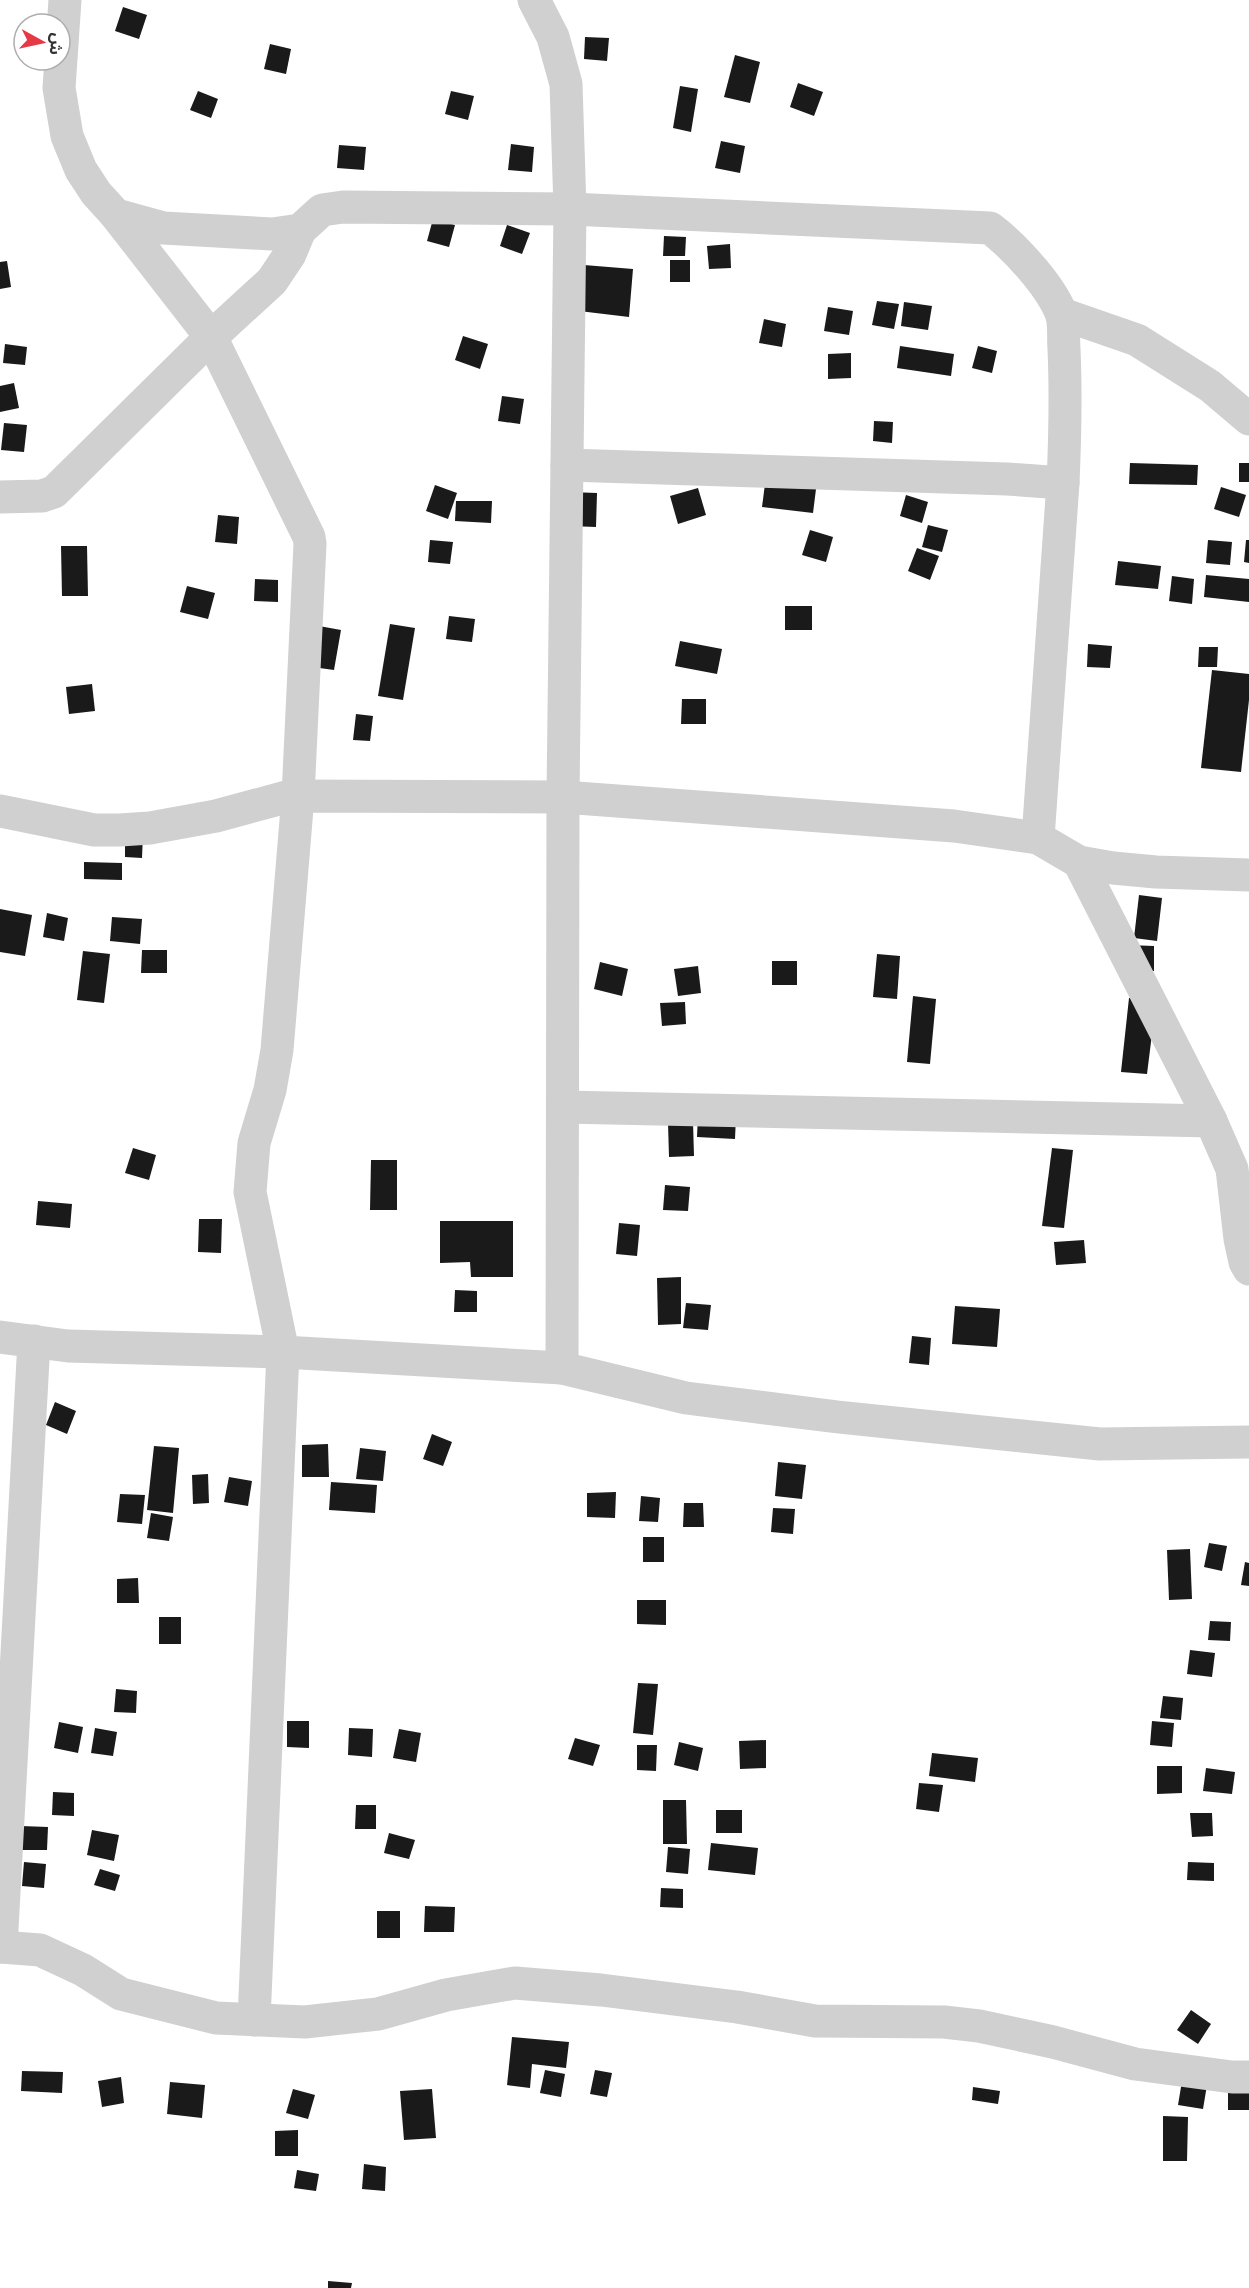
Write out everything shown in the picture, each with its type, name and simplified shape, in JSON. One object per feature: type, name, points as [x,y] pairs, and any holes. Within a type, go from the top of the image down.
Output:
[{"type":"street","points":[[65,0],[59,88],[67,136],[81,170],[96,193],[116,214],[211,337],[309,537],[298,796],[277,1050],[270,1090],[254,1143],[250,1192],[283,1352],[254,2020]]},
{"type":"street","points":[[534,0],[553,37],[566,84],[570,209],[563,797],[562,1368]]},
{"type":"street","points":[[0,497],[42,496],[54,492],[211,337],[272,281],[290,254],[300,230],[322,210],[344,207],[570,209],[990,228],[1007,241],[1024,261],[1050,293],[1062,314],[1066,401],[1063,483],[1038,837]]},
{"type":"street","points":[[116,214],[163,228],[250,233],[300,230]]},
{"type":"street","points":[[1062,314],[1137,340],[1210,386],[1249,419]]},
{"type":"street","points":[[567,465],[1007,479],[1063,483]]},
{"type":"street","points":[[0,811],[94,830],[120,830],[150,828],[216,816],[290,796],[563,797],[954,826],[1038,837],[1079,862],[1113,868],[1249,875]]},
{"type":"street","points":[[1079,862],[1211,1121],[1232,1169],[1240,1239],[1245,1262],[1249,1269]]},
{"type":"street","points":[[563,1107],[1211,1121]]},
{"type":"street","points":[[0,1336],[68,1346],[283,1352],[562,1368],[686,1398],[838,1418],[1100,1444],[1249,1442]]},
{"type":"street","points":[[34,1341],[1,1947],[39,1950],[82,1970],[121,1994],[216,2018],[305,2022],[378,2014],[446,1995],[515,1983],[737,2007],[815,2020],[944,2022],[979,2026],[1053,2042],[1135,2064],[1232,2077],[1249,2077]]},
{"type":"building","points":[[123,7],[147,15],[139,39],[115,31]]},
{"type":"building","points":[[585,37],[609,38],[607,61],[584,59]]},
{"type":"building","points":[[270,44],[291,49],[286,74],[264,69]]},
{"type":"building","points":[[735,55],[760,62],[750,103],[724,97]]},
{"type":"building","points":[[798,83],[823,92],[814,116],[790,107]]},
{"type":"building","points":[[680,86],[698,89],[691,132],[673,128]]},
{"type":"building","points":[[198,91],[218,99],[211,118],[190,110]]},
{"type":"building","points":[[451,91],[474,96],[468,120],[445,114]]},
{"type":"building","points":[[721,141],[745,146],[740,173],[715,168]]},
{"type":"building","points":[[511,144],[534,147],[532,172],[508,170]]},
{"type":"building","points":[[339,145],[366,147],[364,170],[337,168]]},
{"type":"building","points":[[433,219],[455,225],[449,247],[427,241]]},
{"type":"building","points":[[507,225],[530,233],[522,254],[500,246]]},
{"type":"building","points":[[664,236],[686,237],[685,256],[663,256]]},
{"type":"building","points":[[730,244],[731,268],[709,269],[707,246]]},
{"type":"building","points":[[670,260],[690,260],[690,282],[670,282]]},
{"type":"building","points":[[7,261],[11,287],[0,289],[0,262]]},
{"type":"building","points":[[584,265],[633,269],[629,317],[579,311]]},
{"type":"building","points":[[877,301],[899,304],[894,329],[872,325]]},
{"type":"building","points":[[904,302],[932,306],[928,330],[901,326]]},
{"type":"building","points":[[828,307],[853,311],[849,335],[824,331]]},
{"type":"building","points":[[764,319],[786,324],[782,347],[759,343]]},
{"type":"building","points":[[463,336],[488,344],[480,369],[455,360]]},
{"type":"building","points":[[5,344],[27,347],[25,365],[3,363]]},
{"type":"building","points":[[900,346],[954,354],[951,376],[897,368]]},
{"type":"building","points":[[978,346],[997,351],[992,373],[972,368]]},
{"type":"building","points":[[851,353],[851,378],[828,379],[828,354]]},
{"type":"building","points":[[14,383],[19,408],[0,412],[0,386]]},
{"type":"building","points":[[502,396],[524,399],[520,424],[498,421]]},
{"type":"building","points":[[874,421],[893,422],[892,443],[873,441]]},
{"type":"building","points":[[4,423],[27,425],[24,452],[1,450]]},
{"type":"building","points":[[1130,463],[1198,465],[1197,485],[1129,484]]},
{"type":"building","points":[[1239,463],[1249,463],[1249,482],[1239,482]]},
{"type":"building","points":[[765,484],[816,489],[813,513],[762,507]]},
{"type":"building","points":[[435,485],[457,493],[448,519],[426,511]]},
{"type":"building","points":[[1221,487],[1246,495],[1239,517],[1214,509]]},
{"type":"building","points":[[698,488],[706,515],[678,524],[670,496]]},
{"type":"building","points":[[570,492],[597,493],[596,527],[569,526]]},
{"type":"building","points":[[906,495],[928,502],[922,523],[900,516]]},
{"type":"building","points":[[456,501],[492,501],[491,523],[455,521]]},
{"type":"building","points":[[218,515],[239,517],[237,544],[215,542]]},
{"type":"building","points":[[928,525],[948,530],[942,552],[922,547]]},
{"type":"building","points":[[810,530],[833,537],[826,562],[802,555]]},
{"type":"building","points":[[430,540],[453,542],[450,564],[428,562]]},
{"type":"building","points":[[1208,540],[1232,542],[1230,565],[1206,563]]},
{"type":"building","points":[[1246,540],[1249,540],[1249,563],[1244,562]]},
{"type":"building","points":[[61,546],[87,546],[88,596],[62,596]]},
{"type":"building","points":[[917,548],[939,556],[930,580],[908,571]]},
{"type":"building","points":[[1118,561],[1161,566],[1158,589],[1115,585]]},
{"type":"building","points":[[1206,575],[1249,579],[1249,602],[1204,597]]},
{"type":"building","points":[[1172,576],[1194,579],[1192,604],[1169,601]]},
{"type":"building","points":[[255,579],[278,580],[278,602],[254,601]]},
{"type":"building","points":[[187,586],[215,593],[208,619],[180,612]]},
{"type":"building","points":[[785,606],[812,606],[812,630],[785,630]]},
{"type":"building","points":[[449,616],[475,619],[472,642],[446,639]]},
{"type":"building","points":[[390,624],[415,628],[403,700],[378,696]]},
{"type":"building","points":[[319,626],[341,630],[334,670],[312,667]]},
{"type":"building","points":[[680,641],[722,649],[717,674],[675,666]]},
{"type":"building","points":[[1088,644],[1112,646],[1110,668],[1087,667]]},
{"type":"building","points":[[1199,647],[1218,647],[1217,667],[1198,667]]},
{"type":"building","points":[[1212,670],[1249,674],[1249,700],[1241,772],[1201,768]]},
{"type":"building","points":[[92,684],[95,711],[69,714],[66,687]]},
{"type":"building","points":[[682,699],[706,699],[706,724],[681,724]]},
{"type":"building","points":[[356,714],[373,716],[370,741],[353,740]]},
{"type":"building","points":[[125,834],[143,834],[142,858],[125,857]]},
{"type":"building","points":[[84,862],[122,863],[122,880],[84,879]]},
{"type":"building","points":[[1139,895],[1162,898],[1157,941],[1134,938]]},
{"type":"building","points":[[0,909],[32,915],[25,956],[0,952]]},
{"type":"building","points":[[47,913],[68,918],[64,941],[43,937]]},
{"type":"building","points":[[112,917],[142,919],[140,944],[110,941]]},
{"type":"building","points":[[1128,945],[1154,946],[1154,971],[1128,970]]},
{"type":"building","points":[[142,950],[167,950],[167,973],[141,973]]},
{"type":"building","points":[[83,951],[110,954],[104,1003],[77,1000]]},
{"type":"building","points":[[877,954],[900,956],[897,999],[873,997]]},
{"type":"building","points":[[772,961],[797,961],[797,985],[772,985]]},
{"type":"building","points":[[600,962],[628,969],[622,996],[594,989]]},
{"type":"building","points":[[698,966],[701,993],[678,996],[674,969]]},
{"type":"building","points":[[913,996],[936,999],[930,1064],[907,1062]]},
{"type":"building","points":[[1129,998],[1156,1002],[1147,1074],[1121,1072]]},
{"type":"building","points":[[685,1002],[686,1024],[662,1026],[660,1003]]},
{"type":"building","points":[[698,1114],[736,1116],[735,1139],[697,1137]]},
{"type":"building","points":[[693,1122],[694,1156],[669,1157],[668,1123]]},
{"type":"building","points":[[133,1148],[156,1155],[149,1180],[125,1173]]},
{"type":"building","points":[[1052,1148],[1073,1150],[1064,1228],[1042,1226]]},
{"type":"building","points":[[371,1160],[397,1160],[397,1210],[370,1210]]},
{"type":"building","points":[[665,1185],[690,1187],[688,1211],[663,1210]]},
{"type":"building","points":[[38,1201],[72,1204],[70,1228],[36,1225]]},
{"type":"building","points":[[199,1219],[222,1219],[221,1253],[198,1252]]},
{"type":"building","points":[[440,1221],[513,1221],[513,1277],[471,1277],[470,1262],[440,1263]]},
{"type":"building","points":[[619,1223],[640,1225],[637,1256],[616,1254]]},
{"type":"building","points":[[1084,1240],[1086,1263],[1056,1265],[1054,1242]]},
{"type":"building","points":[[681,1277],[681,1324],[658,1325],[657,1278]]},
{"type":"building","points":[[455,1290],[477,1291],[477,1312],[454,1312]]},
{"type":"building","points":[[686,1303],[711,1305],[708,1330],[683,1328]]},
{"type":"building","points":[[955,1306],[1000,1309],[997,1347],[952,1344]]},
{"type":"building","points":[[912,1336],[931,1338],[929,1365],[909,1363]]},
{"type":"building","points":[[55,1402],[76,1411],[67,1434],[46,1425]]},
{"type":"building","points":[[432,1434],[452,1442],[443,1466],[423,1459]]},
{"type":"building","points":[[328,1444],[329,1477],[302,1477],[302,1445]]},
{"type":"building","points":[[154,1446],[179,1448],[173,1513],[147,1510]]},
{"type":"building","points":[[360,1448],[386,1451],[383,1481],[356,1479]]},
{"type":"building","points":[[778,1462],[806,1465],[802,1499],[775,1496]]},
{"type":"building","points":[[208,1474],[209,1503],[193,1504],[192,1475]]},
{"type":"building","points":[[229,1477],[252,1481],[248,1506],[224,1502]]},
{"type":"building","points":[[331,1482],[377,1485],[375,1513],[329,1510]]},
{"type":"building","points":[[616,1492],[615,1518],[587,1517],[587,1493]]},
{"type":"building","points":[[120,1494],[145,1495],[142,1524],[117,1522]]},
{"type":"building","points":[[641,1496],[660,1498],[658,1522],[639,1521]]},
{"type":"building","points":[[684,1503],[703,1503],[704,1527],[683,1527]]},
{"type":"building","points":[[773,1508],[795,1509],[793,1534],[771,1532]]},
{"type":"building","points":[[151,1513],[173,1517],[169,1541],[147,1538]]},
{"type":"building","points":[[643,1537],[664,1537],[664,1562],[643,1562]]},
{"type":"building","points":[[1209,1543],[1227,1546],[1222,1571],[1204,1567]]},
{"type":"building","points":[[1190,1549],[1192,1599],[1169,1600],[1167,1550]]},
{"type":"building","points":[[1245,1562],[1249,1563],[1249,1586],[1241,1585]]},
{"type":"building","points":[[138,1578],[139,1603],[117,1603],[117,1579]]},
{"type":"building","points":[[637,1600],[666,1600],[666,1625],[637,1624]]},
{"type":"building","points":[[159,1617],[181,1617],[181,1644],[159,1644]]},
{"type":"building","points":[[1210,1621],[1231,1622],[1230,1641],[1208,1640]]},
{"type":"building","points":[[1190,1650],[1215,1653],[1212,1677],[1187,1674]]},
{"type":"building","points":[[638,1683],[658,1684],[653,1735],[633,1733]]},
{"type":"building","points":[[116,1689],[137,1691],[136,1713],[114,1712]]},
{"type":"building","points":[[1163,1696],[1183,1698],[1181,1720],[1160,1718]]},
{"type":"building","points":[[287,1721],[309,1721],[309,1748],[287,1747]]},
{"type":"building","points":[[1152,1721],[1174,1723],[1172,1747],[1150,1745]]},
{"type":"building","points":[[59,1722],[83,1727],[78,1753],[54,1748]]},
{"type":"building","points":[[95,1728],[117,1732],[113,1756],[91,1753]]},
{"type":"building","points":[[349,1728],[373,1729],[372,1757],[348,1755]]},
{"type":"building","points":[[399,1729],[421,1733],[416,1762],[393,1758]]},
{"type":"building","points":[[575,1738],[600,1745],[593,1766],[568,1759]]},
{"type":"building","points":[[766,1740],[766,1768],[740,1769],[739,1741]]},
{"type":"building","points":[[679,1742],[703,1748],[698,1771],[674,1765]]},
{"type":"building","points":[[637,1745],[657,1745],[656,1771],[637,1770]]},
{"type":"building","points":[[932,1753],[978,1758],[975,1782],[929,1776]]},
{"type":"building","points":[[1157,1766],[1182,1766],[1182,1793],[1157,1794]]},
{"type":"building","points":[[1206,1768],[1235,1772],[1232,1794],[1203,1791]]},
{"type":"building","points":[[919,1783],[943,1785],[939,1812],[916,1809]]},
{"type":"building","points":[[53,1792],[74,1793],[74,1816],[52,1815]]},
{"type":"building","points":[[663,1800],[686,1800],[687,1844],[663,1844]]},
{"type":"building","points":[[356,1805],[376,1805],[376,1829],[355,1829]]},
{"type":"building","points":[[716,1810],[742,1810],[742,1833],[716,1833]]},
{"type":"building","points":[[1190,1813],[1212,1813],[1213,1836],[1192,1837]]},
{"type":"building","points":[[21,1826],[48,1827],[47,1850],[21,1850]]},
{"type":"building","points":[[92,1830],[119,1835],[114,1861],[87,1855]]},
{"type":"building","points":[[389,1833],[415,1840],[409,1859],[384,1853]]},
{"type":"building","points":[[711,1843],[758,1848],[755,1875],[708,1870]]},
{"type":"building","points":[[668,1847],[690,1849],[688,1874],[666,1872]]},
{"type":"building","points":[[24,1862],[46,1864],[44,1888],[22,1886]]},
{"type":"building","points":[[1188,1862],[1214,1863],[1214,1881],[1187,1880]]},
{"type":"building","points":[[100,1869],[120,1875],[115,1891],[94,1885]]},
{"type":"building","points":[[661,1888],[683,1889],[683,1908],[660,1907]]},
{"type":"building","points":[[425,1906],[455,1907],[454,1932],[424,1932]]},
{"type":"building","points":[[377,1911],[400,1911],[400,1938],[377,1938]]},
{"type":"building","points":[[1191,2010],[1211,2024],[1198,2044],[1177,2030]]},
{"type":"building","points":[[512,2037],[569,2042],[566,2068],[532,2064],[530,2088],[507,2085]]},
{"type":"building","points":[[545,2070],[565,2074],[561,2097],[540,2093]]},
{"type":"building","points":[[595,2070],[612,2073],[607,2097],[590,2094]]},
{"type":"building","points":[[22,2071],[63,2072],[62,2093],[21,2091]]},
{"type":"building","points":[[1183,2075],[1208,2079],[1203,2109],[1178,2105]]},
{"type":"building","points":[[121,2077],[124,2103],[102,2107],[98,2081]]},
{"type":"building","points":[[170,2082],[205,2085],[202,2118],[167,2114]]},
{"type":"building","points":[[1228,2086],[1249,2087],[1249,2110],[1228,2110]]},
{"type":"building","points":[[973,2087],[1000,2091],[998,2104],[972,2100]]},
{"type":"building","points":[[293,2089],[315,2095],[308,2119],[286,2113]]},
{"type":"building","points":[[432,2089],[436,2138],[404,2140],[400,2091]]},
{"type":"building","points":[[1163,2116],[1188,2117],[1187,2161],[1163,2161]]},
{"type":"building","points":[[298,2130],[298,2156],[275,2156],[275,2131]]},
{"type":"building","points":[[364,2164],[386,2167],[385,2191],[362,2189]]},
{"type":"building","points":[[297,2170],[319,2174],[316,2191],[294,2188]]},
{"type":"building","points":[[328,2281],[352,2283],[351,2288],[328,2288]]}]
